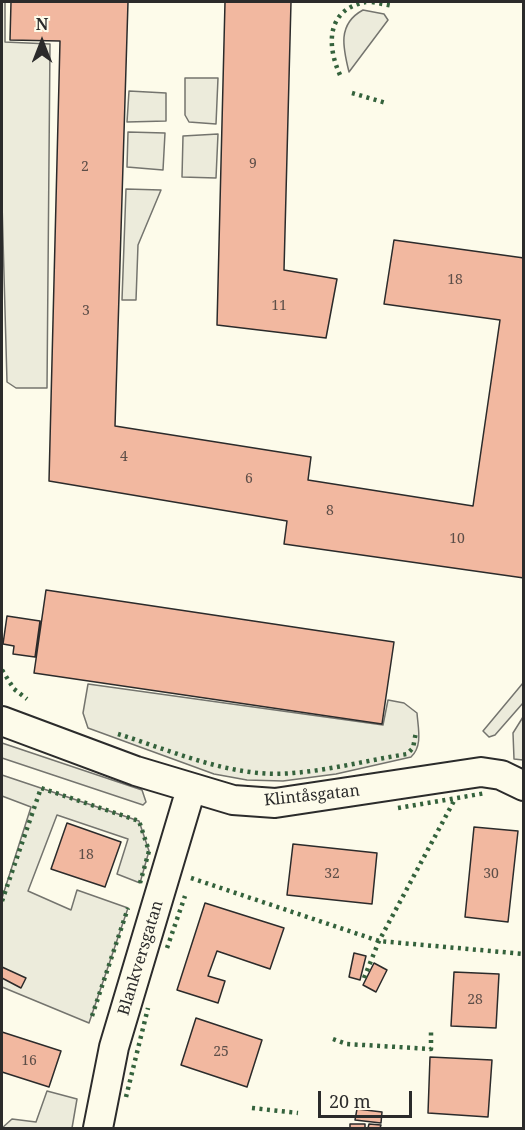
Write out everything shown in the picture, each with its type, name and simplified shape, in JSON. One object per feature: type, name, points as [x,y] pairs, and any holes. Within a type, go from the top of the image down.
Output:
[{"type":"street","name":"Klintåsgatan","points":[[2,721],[191,789],[233,800],[275,802],[481,772],[501,775],[524,786]]},
{"type":"street","name":"Blankversgatan","points":[[98,1128],[114,1047],[191,789]]},
{"type":"shaded area","points":[[2,2],[5,2],[5,42],[50,44],[47,388],[16,388],[7,382],[2,203]]},
{"type":"shaded area","points":[[363,10],[384,14],[388,20],[349,72],[344,37],[349,22]]},
{"type":"shaded area","points":[[185,78],[218,78],[216,124],[189,122],[185,115]]},
{"type":"shaded area","points":[[129,91],[166,93],[166,121],[127,122]]},
{"type":"shaded area","points":[[128,132],[165,133],[163,170],[127,167]]},
{"type":"shaded area","points":[[218,134],[216,178],[182,177],[183,136]]},
{"type":"shaded area","points":[[126,189],[161,190],[138,245],[136,300],[122,300]]},
{"type":"shaded area","points":[[523,683],[523,703],[495,735],[489,737],[483,731]]},
{"type":"shaded area","points":[[88,684],[383,725],[388,700],[404,703],[417,713],[419,731],[417,748],[411,757],[336,774],[283,781],[247,780],[214,774],[88,728],[83,713]]},
{"type":"shaded area","points":[[523,717],[523,760],[514,759],[513,733]]},
{"type":"shaded area","points":[[2,743],[142,790],[146,802],[143,805],[2,758]]},
{"type":"shaded area","points":[[2,775],[139,821],[149,851],[140,883],[117,874],[128,839],[57,815],[28,891],[71,910],[77,890],[128,908],[89,1023],[2,987],[2,898],[31,807],[2,796]]},
{"type":"shaded area","points":[[47,1091],[77,1099],[72,1128],[2,1128],[12,1119],[36,1122]]},
{"type":"building","points":[[11,2],[128,2],[115,426],[311,457],[308,480],[473,506],[500,320],[384,304],[394,240],[524,258],[524,578],[284,544],[287,521],[49,481],[60,41],[10,40]]},
{"type":"building","points":[[225,2],[291,2],[284,270],[337,279],[326,338],[217,325]]},
{"type":"building","points":[[46,590],[394,642],[382,724],[34,673]]},
{"type":"building","points":[[7,616],[40,621],[35,657],[13,654],[14,646],[3,644]]},
{"type":"building","points":[[67,823],[121,842],[105,887],[51,869]]},
{"type":"building","points":[[474,827],[518,831],[508,922],[465,917]]},
{"type":"building","points":[[293,844],[377,853],[372,904],[287,895]]},
{"type":"building","points":[[205,903],[284,928],[270,969],[217,951],[208,976],[225,981],[218,1003],[177,990]]},
{"type":"building","points":[[354,953],[366,956],[360,980],[349,977]]},
{"type":"building","points":[[374,963],[387,970],[376,992],[363,985]]},
{"type":"building","points":[[2,967],[26,978],[21,988],[2,978]]},
{"type":"building","points":[[454,972],[499,974],[496,1028],[451,1026]]},
{"type":"building","points":[[196,1018],[262,1040],[247,1087],[181,1065]]},
{"type":"building","points":[[2,1032],[61,1051],[49,1087],[2,1072]]},
{"type":"building","points":[[430,1057],[492,1060],[488,1117],[428,1113]]},
{"type":"building","points":[[357,1109],[382,1112],[381,1123],[355,1120]]},
{"type":"building","points":[[350,1124],[365,1124],[365,1128],[350,1128]]},
{"type":"building","points":[[369,1124],[381,1125],[380,1128],[368,1128]]},
{"type":"hedge","points":[[340,75],[333,52],[333,30],[337,20],[344,12],[366,2]]},
{"type":"hedge","points":[[372,2],[393,6]]},
{"type":"hedge","points":[[352,93],[386,103]]},
{"type":"hedge","points":[[2,670],[14,689],[27,699]]},
{"type":"hedge","points":[[118,734],[226,768],[271,774],[322,770],[407,754],[413,748],[416,732]]},
{"type":"hedge","points":[[2,901],[41,788],[139,821],[149,851],[140,883]]},
{"type":"hedge","points":[[398,808],[486,793]]},
{"type":"hedge","points":[[364,978],[379,941],[455,799]]},
{"type":"hedge","points":[[191,878],[379,941],[524,954]]},
{"type":"hedge","points":[[167,948],[185,896]]},
{"type":"hedge","points":[[92,1016],[128,908]]},
{"type":"hedge","points":[[126,1097],[148,1008]]},
{"type":"hedge","points":[[333,1039],[347,1044],[431,1049],[431,1028]]},
{"type":"hedge","points":[[252,1108],[298,1113]]}]
